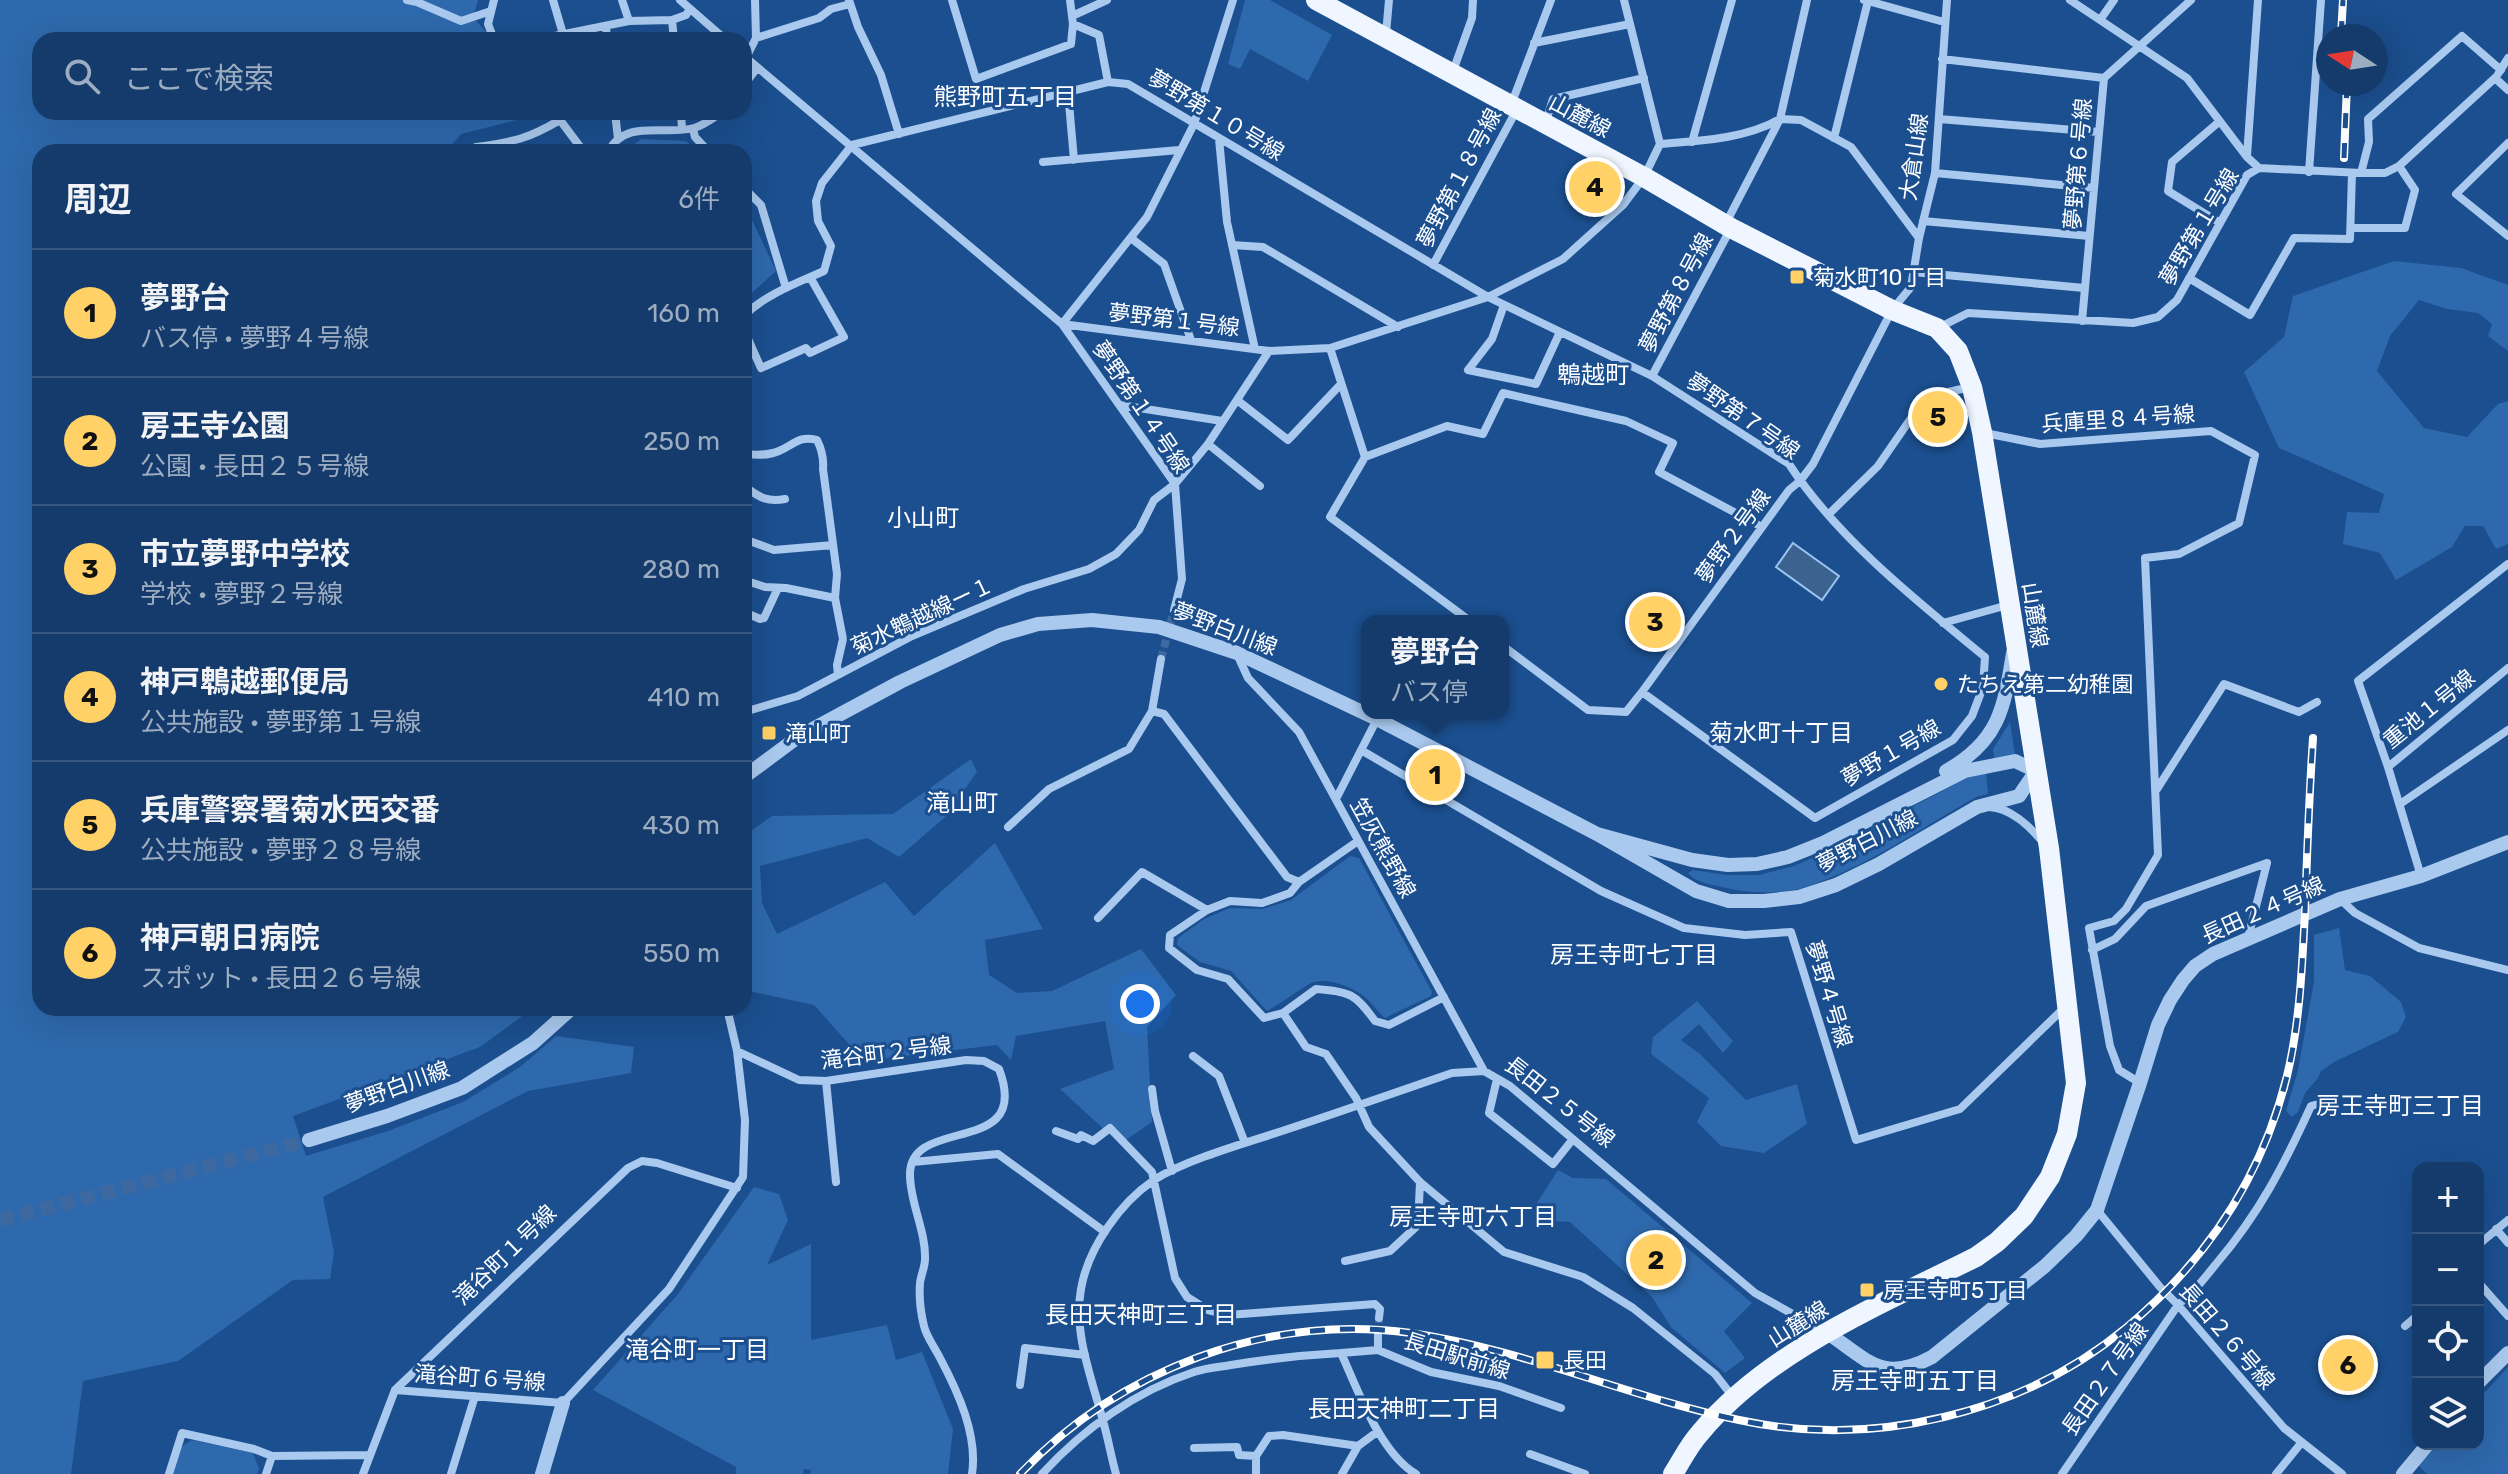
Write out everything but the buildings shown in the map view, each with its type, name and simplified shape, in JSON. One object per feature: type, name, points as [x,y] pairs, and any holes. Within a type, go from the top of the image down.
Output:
[{"type":"main road","name":"山麓線","points":[[1316,0],[1644,177],[1728,226],[1892,310],[1937,328],[1958,351],[1972,387],[1982,432],[2049,848],[2076,1083],[2067,1134],[2050,1177],[2024,1216],[1997,1242],[1976,1257],[1826,1332],[1733,1397],[1698,1434],[1673,1474]]},
{"type":"street","points":[[407,0],[461,21],[491,11]]},
{"type":"street","points":[[491,32],[488,24],[494,0]]},
{"type":"street","points":[[553,0],[562,32]]},
{"type":"street","points":[[622,0],[629,21]]},
{"type":"street","points":[[680,0],[717,32]]},
{"type":"street","points":[[752,45],[756,38],[755,0]]},
{"type":"street","points":[[952,0],[976,79],[1071,44],[1070,0]]},
{"type":"street","points":[[1072,20],[1107,0]]},
{"type":"street","points":[[752,63],[1062,324],[1147,217],[1194,124],[1233,0]]},
{"type":"street","points":[[1385,39],[1389,0]]},
{"type":"street","points":[[1452,75],[1472,18],[1473,0]]},
{"type":"street","name":"夢野第１８号線","points":[[1433,265],[1514,107],[1551,0]]},
{"type":"street","points":[[1624,0],[1660,144],[1692,142],[1763,129],[1780,119],[1801,120],[1851,147],[1919,238]]},
{"type":"street","points":[[1692,142],[1732,0]]},
{"type":"street","name":"夢野第８号線","points":[[1652,376],[1780,119],[1807,0]]},
{"type":"street","name":"大倉山線","points":[[1892,310],[1911,287],[1935,173],[1947,0]]},
{"type":"street","points":[[2070,0],[2187,78],[2247,157],[2259,168]]},
{"type":"street","points":[[2100,20],[2114,0]]},
{"type":"street","name":"夢野第６号線","points":[[2082,321],[2104,78],[2191,0]]},
{"type":"street","points":[[2247,157],[2258,0]]},
{"type":"street","points":[[2309,172],[2321,0]]},
{"type":"street","points":[[1834,138],[1866,1],[1944,22]]},
{"type":"street","points":[[756,38],[819,18],[831,9],[850,2],[858,27],[881,75],[899,134]]},
{"type":"street","points":[[574,32],[629,21],[672,20],[686,15],[690,9]]},
{"type":"street","points":[[672,20],[673,32]]},
{"type":"street","points":[[752,308],[824,271],[831,246],[818,221],[816,201],[822,183],[852,145],[1108,82],[1099,35],[1072,20]]},
{"type":"street","points":[[1534,43],[1630,24]]},
{"type":"street","points":[[606,26],[606,32]]},
{"type":"street","points":[[2189,278],[2250,315],[2294,238],[2350,239],[2357,173],[2369,142],[2368,119],[2462,36],[2498,74],[2508,90]]},
{"type":"street","points":[[2352,228],[2405,228],[2415,190],[2399,166],[2498,74],[2508,58]]},
{"type":"street","points":[[1942,59],[2104,78]]},
{"type":"street","points":[[752,75],[757,68]]},
{"type":"street","points":[[1545,124],[1553,99],[1644,78]]},
{"type":"street","name":"夢野第１０号線","points":[[1108,82],[1128,84],[1488,297]]},
{"type":"street","points":[[1068,92],[1074,160]]},
{"type":"street","points":[[1939,119],[2098,132]]},
{"type":"street","points":[[499,144],[534,135],[554,120]]},
{"type":"street","points":[[562,120],[578,144]]},
{"type":"street","points":[[616,120],[618,139]]},
{"type":"street","points":[[681,120],[682,129]]},
{"type":"street","points":[[614,144],[622,135],[640,130],[693,129],[711,120]]},
{"type":"street","points":[[2220,121],[2172,162],[2168,191],[2220,223]]},
{"type":"street","points":[[693,129],[702,144]]},
{"type":"street","points":[[1219,139],[1227,222],[1255,349]]},
{"type":"street","name":"夢野第１号線","points":[[1062,324],[1269,351],[1330,348],[1488,297],[1563,259],[1623,205],[1644,177],[1660,144]]},
{"type":"street","points":[[2507,147],[2456,194],[2508,236]]},
{"type":"street","points":[[1043,162],[1179,150]]},
{"type":"street","name":"夢野第１号線","points":[[1937,328],[1968,313],[2133,323],[2158,317],[2177,300],[2247,175],[2259,168],[2385,173],[2399,166]]},
{"type":"street","points":[[1935,173],[2094,188]]},
{"type":"street","points":[[752,196],[761,205],[786,288]]},
{"type":"street","points":[[1923,221],[2089,236]]},
{"type":"street","points":[[1131,238],[1164,264],[1191,340]]},
{"type":"street","points":[[1232,245],[1263,247],[1398,327]]},
{"type":"street","points":[[1913,272],[2084,288]]},
{"type":"street","points":[[752,348],[761,368],[806,348],[810,353],[844,337],[810,277]]},
{"type":"street","name":"夢野第７号線","points":[[1488,297],[1652,376],[1789,464],[1800,481],[1813,464],[1892,310]]},
{"type":"street","points":[[1504,305],[1492,339],[1468,370],[1536,384],[1560,332]]},
{"type":"street","name":"夢野第１４号線","points":[[1062,324],[1175,484],[1182,579],[1174,610]]},
{"type":"street","points":[[1330,348],[1365,457]]},
{"type":"street","points":[[1175,484],[1208,444],[1269,351]]},
{"type":"street","points":[[1237,400],[1288,440],[1341,384]]},
{"type":"street","points":[[1829,514],[1878,466],[1916,411],[1948,392],[1972,387]]},
{"type":"street","points":[[1462,615],[1330,517],[1365,457],[1447,426],[1483,434],[1503,393],[1626,421],[1673,443],[1659,472],[1762,527]]},
{"type":"street","points":[[1120,405],[1222,421]]},
{"type":"street","name":"兵庫里８４号線","points":[[1982,432],[2040,444],[2211,431],[2255,455],[2239,523],[2179,554],[2145,558],[2156,790]]},
{"type":"street","points":[[752,455],[779,451],[798,439],[807,437],[817,440],[824,459],[837,574],[835,598],[843,639],[838,675]]},
{"type":"street","points":[[1208,444],[1260,486]]},
{"type":"street","name":"夢野１号線","points":[[1642,692],[1815,818],[1953,740],[1972,716],[1983,687],[1985,657],[1841,530],[1800,481]]},
{"type":"street","name":"夢野２号線","points":[[1642,692],[1789,490],[1800,481]]},
{"type":"street","name":"菊水鵯越線ー１","points":[[752,710],[798,696],[912,636],[1024,589],[1089,569],[1116,554],[1139,530],[1154,500],[1175,484]]},
{"type":"street","points":[[752,493],[771,502],[785,499]]},
{"type":"street","points":[[752,542],[774,550],[833,545]]},
{"type":"street","points":[[2388,767],[2358,681],[2508,564]]},
{"type":"street","points":[[752,583],[835,598]]},
{"type":"street","points":[[752,616],[764,618],[778,588]]},
{"type":"street","points":[[1943,623],[2009,605]]},
{"type":"street","name":"夢野白川線","points":[[752,771],[798,737],[900,682],[1000,635],[1038,624],[1092,620],[1127,622],[1182,634],[1237,653],[1361,711]]},
{"type":"street","name":"夢野白川線","points":[[1896,805],[1910,790],[1963,761],[1993,729],[2005,704],[2015,642]]},
{"type":"street","points":[[1509,651],[1588,710],[1626,712],[1642,692]]},
{"type":"street","name":"笠灰熊野線","points":[[1237,653],[1248,678],[1299,732],[1484,1071]]},
{"type":"street","points":[[1008,827],[1049,789],[1129,749],[1152,711],[1161,659]]},
{"type":"street","name":"重池１号線","points":[[2421,876],[2388,767],[2508,668]]},
{"type":"street","points":[[2140,1083],[2119,1070],[2110,1046],[2089,928],[2114,921],[2126,909],[2158,855],[2156,790],[2224,684],[2299,712],[2317,702]]},
{"type":"street","points":[[1152,711],[1164,714],[1287,877],[1299,882]]},
{"type":"street","points":[[1336,799],[1377,719]]},
{"type":"street","name":"夢野白川線","points":[[1377,719],[1597,834],[1696,891],[1729,901],[1799,897],[1836,885],[1879,864],[1977,807],[2019,796],[2036,771],[2015,761],[1965,771],[1823,843],[1788,857],[1757,864],[1728,865],[1692,860],[1597,834]]},
{"type":"street","points":[[2400,804],[2507,734]]},
{"type":"street","name":"夢野４号線","points":[[1361,750],[1601,891],[1684,928],[1745,935],[1791,932],[1856,1140],[1960,1109],[2066,1006]]},
{"type":"street","points":[[1977,807],[1996,808],[2014,816],[2049,848]]},
{"type":"street","points":[[1358,841],[1299,882],[1290,893],[1262,903],[1230,901],[1207,910],[1170,935],[1169,948],[1197,970],[1228,979],[1264,1018],[1283,1013],[1316,989],[1339,991],[1361,1000],[1375,1021],[1389,1025],[1444,997]]},
{"type":"street","name":"長田２４号線","points":[[2097,1210],[2158,1025],[2170,1000],[2195,966],[2213,954],[2340,899],[2421,876],[2508,842]]},
{"type":"street","points":[[2092,950],[2115,939],[2146,906],[2267,863],[2248,938]]},
{"type":"street","points":[[1098,918],[1142,872],[1207,910]]},
{"type":"street","points":[[2340,899],[2355,913],[2419,948],[2508,970]]},
{"type":"street","points":[[1283,1013],[1306,1047],[1326,1054],[1356,1098],[1369,1127],[1420,1182],[1504,1252],[1583,1277],[1633,1308],[1715,1374],[1733,1397]]},
{"type":"street","name":"夢野白川線","points":[[309,1140],[462,1088],[533,1043],[563,1016]]},
{"type":"street","points":[[542,1474],[563,1403],[669,1289],[743,1177],[745,1120],[737,1051],[729,1016]]},
{"type":"street","name":"滝谷町２号線","points":[[737,1051],[799,1080],[826,1081],[966,1060],[984,1061],[999,1069],[1006,1088],[1001,1111],[984,1128],[932,1142],[917,1151],[913,1162]]},
{"type":"street","points":[[1193,1056],[1219,1076],[1245,1143]]},
{"type":"street","name":"長田２５号線","points":[[1116,1474],[1085,1355],[1080,1321],[1081,1289],[1105,1232],[1125,1206],[1152,1181],[1172,1171],[1452,1073],[1484,1071],[1510,1086],[1755,1293],[1888,1370],[1912,1368],[1932,1357],[2045,1266],[2097,1210]]},
{"type":"street","points":[[1497,1079],[1489,1113],[1553,1164],[1573,1139]]},
{"type":"street","points":[[826,1081],[836,1182]]},
{"type":"street","points":[[1152,1089],[1172,1171]]},
{"type":"street","name":"長田２７号線","points":[[2062,1474],[2178,1305],[2239,1237],[2280,1174],[2311,1106],[2330,1101]]},
{"type":"street","points":[[1056,1131],[1078,1139],[1081,1135],[1093,1141],[1110,1128],[1152,1172],[1175,1278],[1187,1297],[1208,1310],[1228,1315],[1375,1304],[1380,1309],[1379,1318]]},
{"type":"street","points":[[972,1474],[975,1457],[964,1413],[924,1328],[920,1284],[925,1259],[909,1173],[913,1162],[998,1154],[1105,1232]]},
{"type":"street","name":"滝谷町１号線","points":[[363,1474],[395,1390],[628,1168],[642,1161],[657,1163],[737,1188]]},
{"type":"street","points":[[1345,1261],[1390,1251],[1418,1225],[1420,1182]]},
{"type":"street","name":"長田２６号線","points":[[2097,1210],[2284,1428],[2342,1474]]},
{"type":"street","points":[[2484,1240],[2508,1220]]},
{"type":"street","points":[[2496,1229],[2508,1243]]},
{"type":"street","points":[[2484,1289],[2508,1316]]},
{"type":"street","points":[[1378,1335],[1378,1350]]},
{"type":"street","points":[[1020,1385],[1025,1348],[1085,1355]]},
{"type":"street","name":"長田駅前線","points":[[1042,1474],[1102,1418],[1152,1389],[1196,1371],[1282,1357],[1378,1350],[1431,1372],[1499,1386],[1561,1408]]},
{"type":"street","points":[[1341,1353],[1377,1432],[1407,1469],[1416,1474]]},
{"type":"street","points":[[2483,1378],[2508,1353]]},
{"type":"street","name":"滝谷町６号線","points":[[395,1390],[563,1403]]},
{"type":"street","points":[[451,1474],[475,1396]]},
{"type":"street","points":[[1342,1474],[1358,1446],[1377,1432]]},
{"type":"street","points":[[169,1474],[182,1433],[272,1456],[369,1455]]},
{"type":"street","points":[[1256,1474],[1256,1456],[1269,1436],[1283,1435],[1358,1446]]},
{"type":"street","points":[[2276,1474],[2302,1442]]},
{"type":"street","points":[[1194,1448],[1237,1447],[1239,1455],[1256,1456]]},
{"type":"street","points":[[2403,1474],[2423,1450]]},
{"type":"street","points":[[1530,1454],[1585,1474]]},
{"type":"street","points":[[266,1474],[272,1456]]},
{"type":"shaded area","points":[[0,0],[478,0],[473,17],[486,32],[32,32],[32,120],[517,120],[461,134],[453,144],[32,144],[32,1016],[522,1016],[480,1047],[293,1116],[306,1156],[388,1131],[463,1102],[520,1067],[556,1036],[634,1047],[631,1073],[528,1091],[323,1197],[334,1252],[330,1279],[293,1280],[178,1361],[83,1381],[71,1474],[0,1474]]},
{"type":"shaded area","points":[[1245,0],[1270,0],[1332,35],[1308,81],[1250,49],[1240,69],[1228,64]]},
{"type":"shaded area","points":[[641,139],[686,141],[689,144],[634,144]]},
{"type":"shaded area","points":[[752,220],[776,271],[752,293]]},
{"type":"shaded area","points":[[2394,261],[2461,268],[2508,285],[2508,351],[2488,336],[2492,324],[2478,313],[2447,309],[2419,300],[2390,336],[2377,371],[2424,428],[2467,437],[2498,404],[2508,401],[2508,544],[2496,549],[2483,526],[2465,526],[2452,547],[2396,580],[2380,553],[2343,544],[2347,512],[2379,513],[2384,494],[2279,448],[2244,372],[2284,337],[2293,296]]},
{"type":"shaded area","points":[[1793,543],[1839,576],[1822,600],[1776,567]]},
{"type":"shaded area","points":[[2010,722],[2015,755],[1994,759],[1993,749]]},
{"type":"shaded area","points":[[971,759],[977,772],[945,817],[899,857],[867,838],[760,866],[762,903],[777,934],[885,882],[914,916],[995,843],[1043,929],[985,940],[989,975],[1017,993],[1052,991],[1141,949],[1176,995],[1147,1027],[1152,1122],[1120,1144],[1060,1089],[1114,1069],[1105,1021],[1016,1036],[1011,1060],[997,1045],[864,1061],[814,1005],[752,992],[752,830],[772,816],[893,814]]},
{"type":"shaded area","points":[[1986,772],[1988,794],[1978,796],[1870,859],[1802,888],[1772,892],[1741,891],[1704,883],[1688,873],[1693,870],[1727,875],[1759,875],[1794,866],[1971,776]]},
{"type":"shaded area","points":[[1350,856],[1359,858],[1432,992],[1431,996],[1385,1018],[1357,992],[1344,985],[1322,981],[1309,984],[1267,1011],[1231,971],[1200,962],[1177,945],[1178,938],[1204,919],[1230,908],[1263,909],[1291,900]]},
{"type":"shaded area","points":[[2339,928],[2345,970],[2370,976],[2401,1002],[2406,1017],[2398,1032],[2321,1071],[2305,1093],[2298,1112],[2292,1117],[2286,1111],[2298,1070],[2314,982],[2314,935]]},
{"type":"shaded area","points":[[1697,1001],[1733,1041],[1723,1053],[1699,1024],[1681,1040],[1700,1054],[1746,1100],[1797,1084],[1807,1124],[1764,1153],[1721,1146],[1697,1122],[1709,1098],[1651,1054],[1653,1037]]},
{"type":"shaded area","points":[[1558,1170],[1573,1178],[1606,1179],[1752,1303],[1724,1331],[1745,1358],[1725,1373],[1671,1327],[1652,1297],[1570,1222],[1553,1221],[1535,1206]]},
{"type":"shaded area","points":[[754,1187],[779,1194],[788,1220],[767,1265],[811,1244],[811,1340],[887,1325],[896,1360],[922,1352],[953,1429],[948,1474],[810,1474],[811,1470],[804,1469],[803,1474],[736,1474],[736,1467],[593,1390],[678,1294]]},
{"type":"shaded area","points":[[2508,1367],[2508,1474],[2427,1474],[2418,1465],[2433,1450],[2484,1450],[2484,1393]]},
{"type":"shaded area","points":[[192,1440],[253,1453],[259,1469],[257,1474],[173,1474],[181,1447]]},
{"type":"tunnel","points":[[1161,659],[1174,610]]},
{"type":"tunnel","points":[[0,1220],[309,1140]]},
{"type":"tunnel","points":[[1378,1335],[1379,1318]]},
{"type":"railway","points":[[2342,24],[2343,0]]},
{"type":"railway","points":[[2344,158],[2347,96]]},
{"type":"railway","points":[[1020,1474],[1059,1437],[1103,1405],[1149,1378],[1199,1357],[1250,1341],[1303,1332],[1357,1329],[1453,1340],[1739,1420],[1790,1428],[1841,1430],[1893,1426],[1944,1417],[1993,1402],[2041,1382],[2086,1357],[2156,1301],[2206,1245],[2246,1182],[2276,1113],[2287,1076],[2300,994],[2313,738]]},
{"type":"place","name":"神戸鵯越郵便局","points":[[1595,187]]},
{"type":"place","name":"菊水町10丁目","points":[[1797,277]]},
{"type":"place","name":"兵庫警察署菊水西交番","points":[[1938,417]]},
{"type":"place","name":"市立夢野中学校","points":[[1655,622]]},
{"type":"place","name":"たちえ第二幼稚園","points":[[1941,684]]},
{"type":"place","name":"滝山町","points":[[769,733]]},
{"type":"place","name":"夢野台","points":[[1435,775]]},
{"type":"place","name":"房王寺公園","points":[[1656,1260]]},
{"type":"place","name":"房王寺町5丁目","points":[[1867,1290]]},
{"type":"place","name":"長田","points":[[1545,1360]]},
{"type":"place","name":"神戸朝日病院","points":[[2348,1365]]},
{"type":"district","name":"熊野町五丁目","points":[[1005,97]]},
{"type":"district","name":"鵯越町","points":[[1593,375]]},
{"type":"district","name":"小山町","points":[[923,518]]},
{"type":"district","name":"菊水町十丁目","points":[[1781,733]]},
{"type":"district","name":"滝山町","points":[[962,803]]},
{"type":"district","name":"房王寺町七丁目","points":[[1634,955]]},
{"type":"district","name":"房王寺町三丁目","points":[[2400,1106]]},
{"type":"district","name":"房王寺町六丁目","points":[[1473,1217]]},
{"type":"district","name":"長田天神町三丁目","points":[[1141,1315]]},
{"type":"district","name":"滝谷町一丁目","points":[[697,1350]]},
{"type":"district","name":"房王寺町五丁目","points":[[1915,1381]]},
{"type":"district","name":"長田天神町二丁目","points":[[1404,1409]]}]
